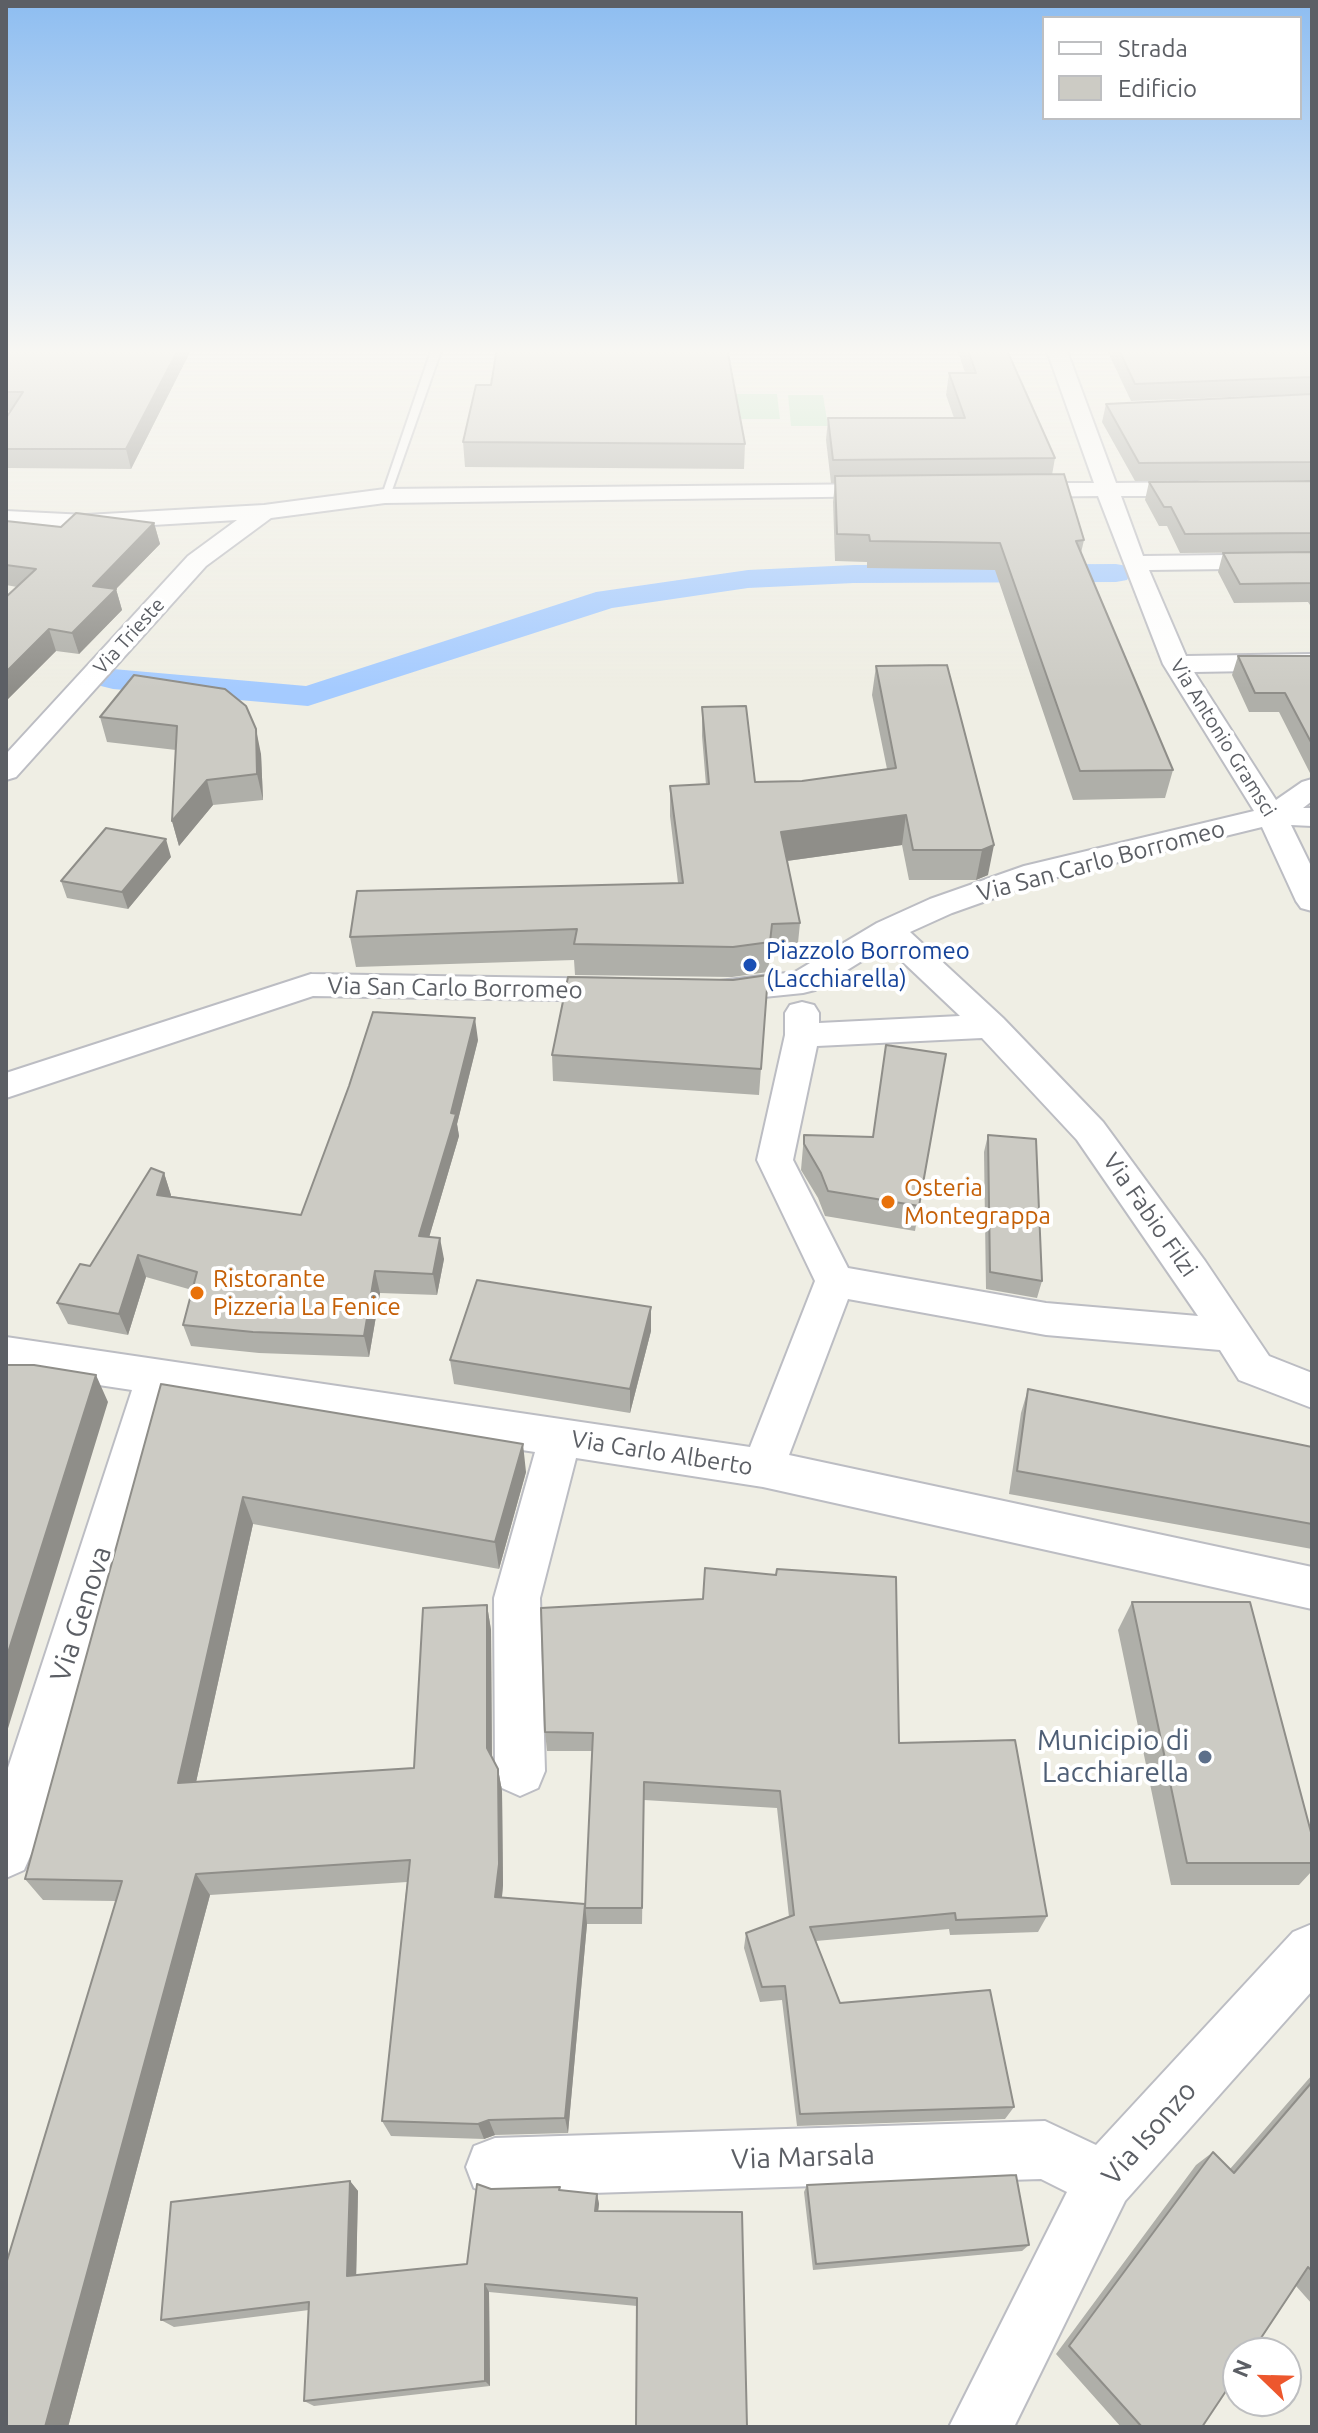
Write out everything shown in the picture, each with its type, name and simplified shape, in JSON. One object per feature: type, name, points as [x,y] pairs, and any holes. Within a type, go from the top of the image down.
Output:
[{"type":"street","name":"Via Antonio Gramsci","points":[[1099,462],[1134,563],[1176,664],[1272,816],[1312,901]]},
{"type":"street","points":[[1002,490],[1219,489]]},
{"type":"street","points":[[6,518],[86,522],[264,512],[385,496],[907,491]]},
{"type":"street","name":"Via Trieste","points":[[6,771],[197,561],[264,512]]},
{"type":"street","points":[[1134,563],[1312,561]]},
{"type":"street","points":[[1176,664],[1312,662]]},
{"type":"street","points":[[1272,816],[1312,788]]},
{"type":"street","points":[[1272,816],[1312,817]]},
{"type":"street","name":"Via San Carlo Borromeo","points":[[687,990],[732,991],[803,982],[888,930],[941,906],[1035,873],[1272,816]]},
{"type":"street","name":"Via Fabio Filzi","points":[[888,930],[991,1026],[1090,1131],[1191,1272],[1254,1368],[1312,1391]]},
{"type":"street","points":[[763,1468],[835,1281],[775,1160],[802,1035],[803,982]]},
{"type":"street","name":"Via San Carlo Borromeo","points":[[8,1085],[311,985],[642,990]]},
{"type":"street","points":[[802,1035],[991,1026]]},
{"type":"street","points":[[835,1281],[1046,1319],[1231,1335]]},
{"type":"street","name":"Via Carlo Alberto","points":[[6,1354],[763,1468],[1312,1588]]},
{"type":"street","name":"Via Genova","points":[[6,1852],[157,1376]]},
{"type":"street","points":[[520,1771],[517,1598],[560,1437]]},
{"type":"street","name":"Via Isonzo","points":[[981,2427],[1104,2180],[1312,1951]]},
{"type":"street","name":"Via Marsala","points":[[495,2167],[1045,2150],[1104,2180]]},
{"type":"lane","points":[[385,496],[397,462]]},
{"type":"building","points":[[1138,462],[1312,462],[1312,462]]},
{"type":"building","points":[[1064,474],[1084,540],[1076,541],[1173,770],[1080,771],[1000,543],[870,541],[869,535],[837,534],[835,476]]},
{"type":"building","points":[[1312,481],[1312,533],[1185,534],[1171,507],[1164,507],[1149,482]]},
{"type":"building","points":[[76,513],[154,523],[93,586],[116,589],[72,633],[49,629],[6,672],[6,597],[36,569],[6,565],[6,521],[61,527]]},
{"type":"building","points":[[1312,552],[1312,583],[1240,584],[1223,553]]},
{"type":"building","points":[[1238,656],[1312,656],[1312,744],[1285,693],[1255,693]]},
{"type":"building","points":[[947,665],[994,845],[982,850],[913,850],[906,815],[781,832],[800,923],[772,924],[770,942],[733,947],[574,944],[577,929],[350,937],[357,891],[683,883],[670,786],[709,784],[702,707],[746,706],[755,782],[802,781],[896,768],[876,666]]},
{"type":"building","points":[[134,675],[225,689],[246,706],[256,729],[257,774],[207,780],[172,821],[177,726],[100,717]]},
{"type":"building","points":[[106,828],[166,839],[122,892],[61,881]]},
{"type":"building","points":[[768,975],[761,1069],[552,1055],[568,977],[733,980]]},
{"type":"building","points":[[373,1012],[475,1018],[451,1113],[456,1114],[419,1236],[440,1238],[433,1274],[375,1271],[364,1336],[253,1332],[183,1325],[197,1272],[138,1255],[119,1314],[57,1303],[80,1264],[90,1266],[151,1168],[164,1173],[157,1195],[301,1215]]},
{"type":"building","points":[[886,1045],[946,1054],[919,1206],[828,1191],[804,1144],[804,1135],[873,1137]]},
{"type":"building","points":[[988,1135],[1036,1139],[1042,1281],[990,1272]]},
{"type":"building","points":[[477,1280],[651,1307],[630,1389],[450,1360]]},
{"type":"building","points":[[6,1365],[34,1365],[96,1375],[6,1659]]},
{"type":"building","points":[[161,1384],[523,1444],[495,1542],[243,1497],[178,1783],[414,1768],[423,1608],[487,1605],[487,1748],[498,1769],[499,1864],[495,1897],[585,1904],[565,2118],[489,2120],[478,2124],[382,2121],[410,1860],[196,1874],[45,2427],[6,2427],[6,2264],[122,1881],[25,1879]]},
{"type":"building","points":[[1028,1389],[1312,1447],[1312,1524],[1017,1471]]},
{"type":"building","points":[[705,1568],[776,1575],[777,1569],[896,1577],[899,1743],[1015,1740],[1047,1916],[956,1920],[955,1913],[810,1927],[840,2003],[990,1990],[1014,2107],[800,2114],[785,1986],[762,1987],[746,1933],[794,1915],[780,1791],[644,1782],[642,1908],[585,1908],[593,1733],[545,1732],[541,1608],[703,1599]]},
{"type":"building","name":"Municipio di Lacchiarella","points":[[1132,1602],[1250,1602],[1312,1836],[1312,1863],[1187,1863]]},
{"type":"building","points":[[1312,2082],[1312,2271],[1308,2267],[1262,2337],[1222,2337],[1222,2397],[1202,2427],[1142,2427],[1069,2346],[1213,2152],[1234,2173]]},
{"type":"building","points":[[1016,2175],[1029,2245],[816,2264],[807,2185]]},
{"type":"building","points":[[350,2181],[347,2276],[467,2264],[477,2184],[491,2189],[560,2187],[559,2190],[597,2194],[595,2211],[742,2212],[747,2427],[636,2427],[637,2298],[485,2284],[485,2381],[304,2401],[309,2302],[161,2320],[171,2202]]},
{"type":"waterway","points":[[113,679],[308,696],[607,599],[748,579],[854,574],[1116,573]]},
{"type":"place","name":"Piazzolo Borromeo (Lacchiarella)","points":[[750,965]]},
{"type":"place","name":"Osteria Montegrappa","points":[[888,1202]]},
{"type":"place","name":"Ristorante Pizzeria La Fenice","points":[[197,1293]]},
{"type":"place","name":"Municipio di Lacchiarella","points":[[1205,1757]]}]
